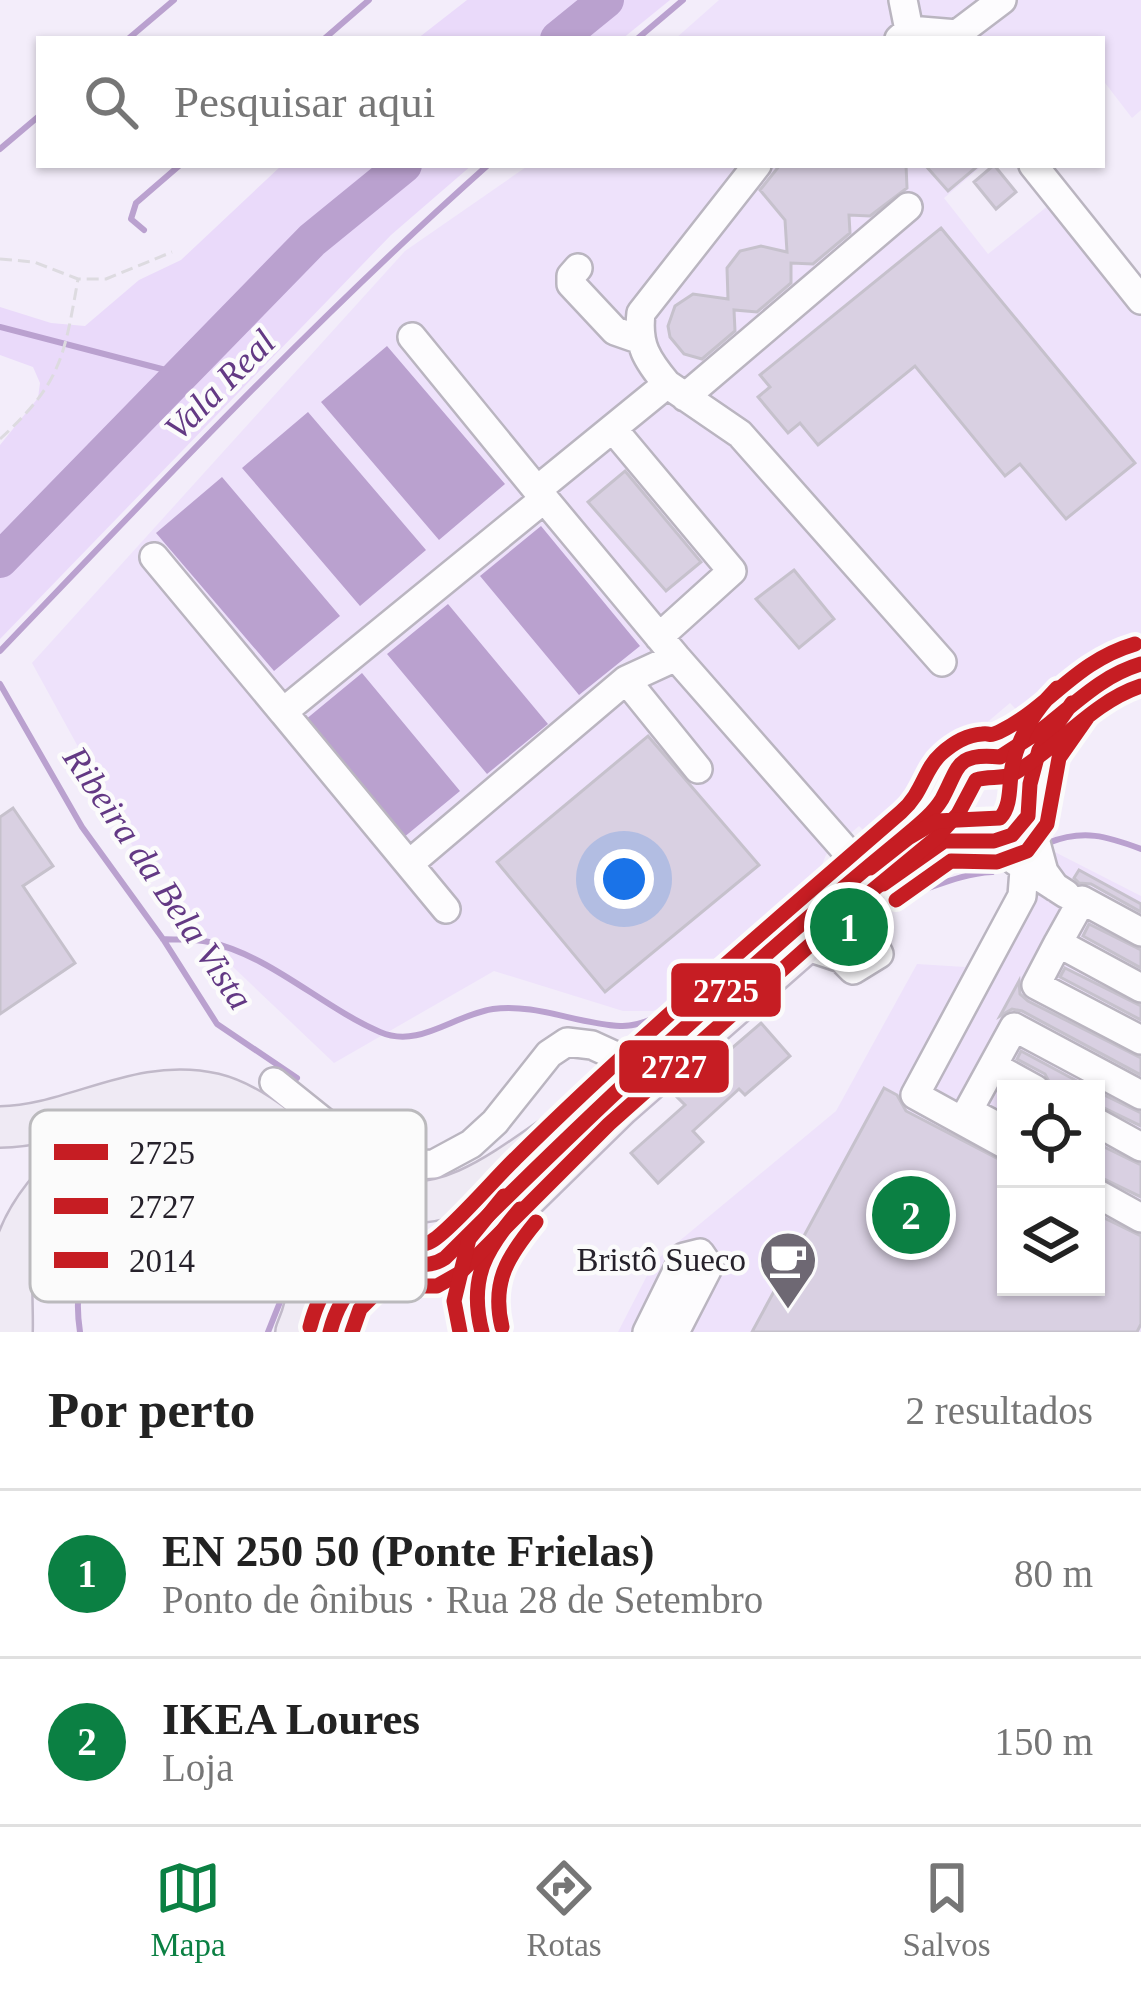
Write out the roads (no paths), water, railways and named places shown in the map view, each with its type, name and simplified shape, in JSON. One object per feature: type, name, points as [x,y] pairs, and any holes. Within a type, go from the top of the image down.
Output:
[{"type":"highway","points":[[80,1110],[172,1089],[216,1095],[250,1110]]},
{"type":"highway","points":[[426,1201],[487,1182],[555,1131],[595,1109]]},
{"type":"highway","points":[[0,1127],[30,1125]]},
{"type":"highway","points":[[11,1332],[16,1243],[30,1218]]},
{"type":"highway","points":[[296,1332],[308,1302]]},
{"type":"main road","points":[[1000,757],[1050,723],[1079,696],[1141,664]]},
{"type":"main road","points":[[479,1318],[489,1246],[528,1200],[622,1108],[922,853],[946,840],[1003,841],[1018,832],[1050,723]]},
{"type":"main road","points":[[426,1263],[445,1258],[640,1067],[863,902],[941,801],[952,772],[965,761],[982,755],[1000,757],[1018,767],[1029,801]]},
{"type":"main road","points":[[941,801],[950,824],[975,841]]},
{"type":"main road","points":[[426,1267],[464,1288],[479,1318]]},
{"type":"main road","points":[[330,1332],[339,1302]]},
{"type":"lane","points":[[903,0],[909,36],[957,36],[1002,0]]},
{"type":"lane","points":[[755,168],[641,313],[638,339],[647,360],[676,391],[740,434],[942,662]]},
{"type":"lane","points":[[1035,168],[1141,300]]},
{"type":"lane","points":[[283,712],[541,495],[613,428],[676,391],[908,207]]},
{"type":"lane","points":[[578,268],[571,275],[572,284],[615,331],[638,339]]},
{"type":"lane","points":[[412,337],[667,647],[863,902],[879,953],[854,970],[841,958],[808,946]]},
{"type":"lane","points":[[409,864],[667,647],[732,572],[613,428]]},
{"type":"lane","points":[[154,557],[446,909]]},
{"type":"lane","points":[[626,680],[698,769]]},
{"type":"lane","points":[[975,841],[1012,857],[1024,870],[1060,890],[1044,872],[1029,801]]},
{"type":"lane","points":[[997,1139],[915,1095],[1022,896],[1024,870]]},
{"type":"lane","points":[[997,1126],[968,1111],[1082,900],[1141,932]]},
{"type":"lane","points":[[1058,943],[1141,988]]},
{"type":"lane","points":[[1036,985],[1141,1040]]},
{"type":"lane","points":[[1014,1027],[1141,1095]]},
{"type":"lane","points":[[426,1164],[471,1144],[495,1122],[549,1054],[567,1042],[592,1045],[640,1067]]},
{"type":"lane","points":[[993,1066],[1019,1080]]},
{"type":"lane","points":[[274,1082],[309,1110]]},
{"type":"lane","points":[[1105,1127],[1141,1147]]},
{"type":"lane","points":[[1105,1185],[1141,1204]]},
{"type":"lane","points":[[1105,1198],[1141,1218]]},
{"type":"lane","points":[[647,1332],[684,1257],[700,1253],[709,1266],[674,1332]]},
{"type":"waterway","points":[[132,36],[174,0]]},
{"type":"waterway","points":[[327,36],[369,0]]},
{"type":"waterway","points":[[562,36],[606,0]]},
{"type":"waterway","name":"Vala Real","points":[[641,36],[683,0]]},
{"type":"waterway","points":[[0,149],[36,119]]},
{"type":"waterway","points":[[144,230],[131,219],[136,203],[177,168]]},
{"type":"waterway","points":[[0,560],[312,240],[400,168]]},
{"type":"waterway","name":"Vala Real","points":[[0,651],[300,342],[485,168]]},
{"type":"waterway","points":[[0,327],[181,374]]},
{"type":"waterway","name":"Ribeira da Bela Vista","points":[[0,684],[82,827],[217,1024],[297,1078]]},
{"type":"waterway","points":[[1048,843],[1095,836],[1141,849]]},
{"type":"waterway","points":[[887,900],[992,872]]},
{"type":"waterway","points":[[163,939],[203,941],[254,958],[359,1022],[394,1036],[422,1034],[478,1012],[509,1008],[620,1026],[642,1023],[692,996],[806,897]]},
{"type":"waterway","points":[[78,1302],[80,1332]]},
{"type":"waterway","points":[[268,1332],[280,1302]]},
{"type":"place","name":"EN 250 50 (Ponte Frielas)","points":[[849,927]]},
{"type":"place","name":"IKEA Loures","points":[[911,1215]]},
{"type":"place","name":"Bristô Sueco","points":[[788,1311]]}]
